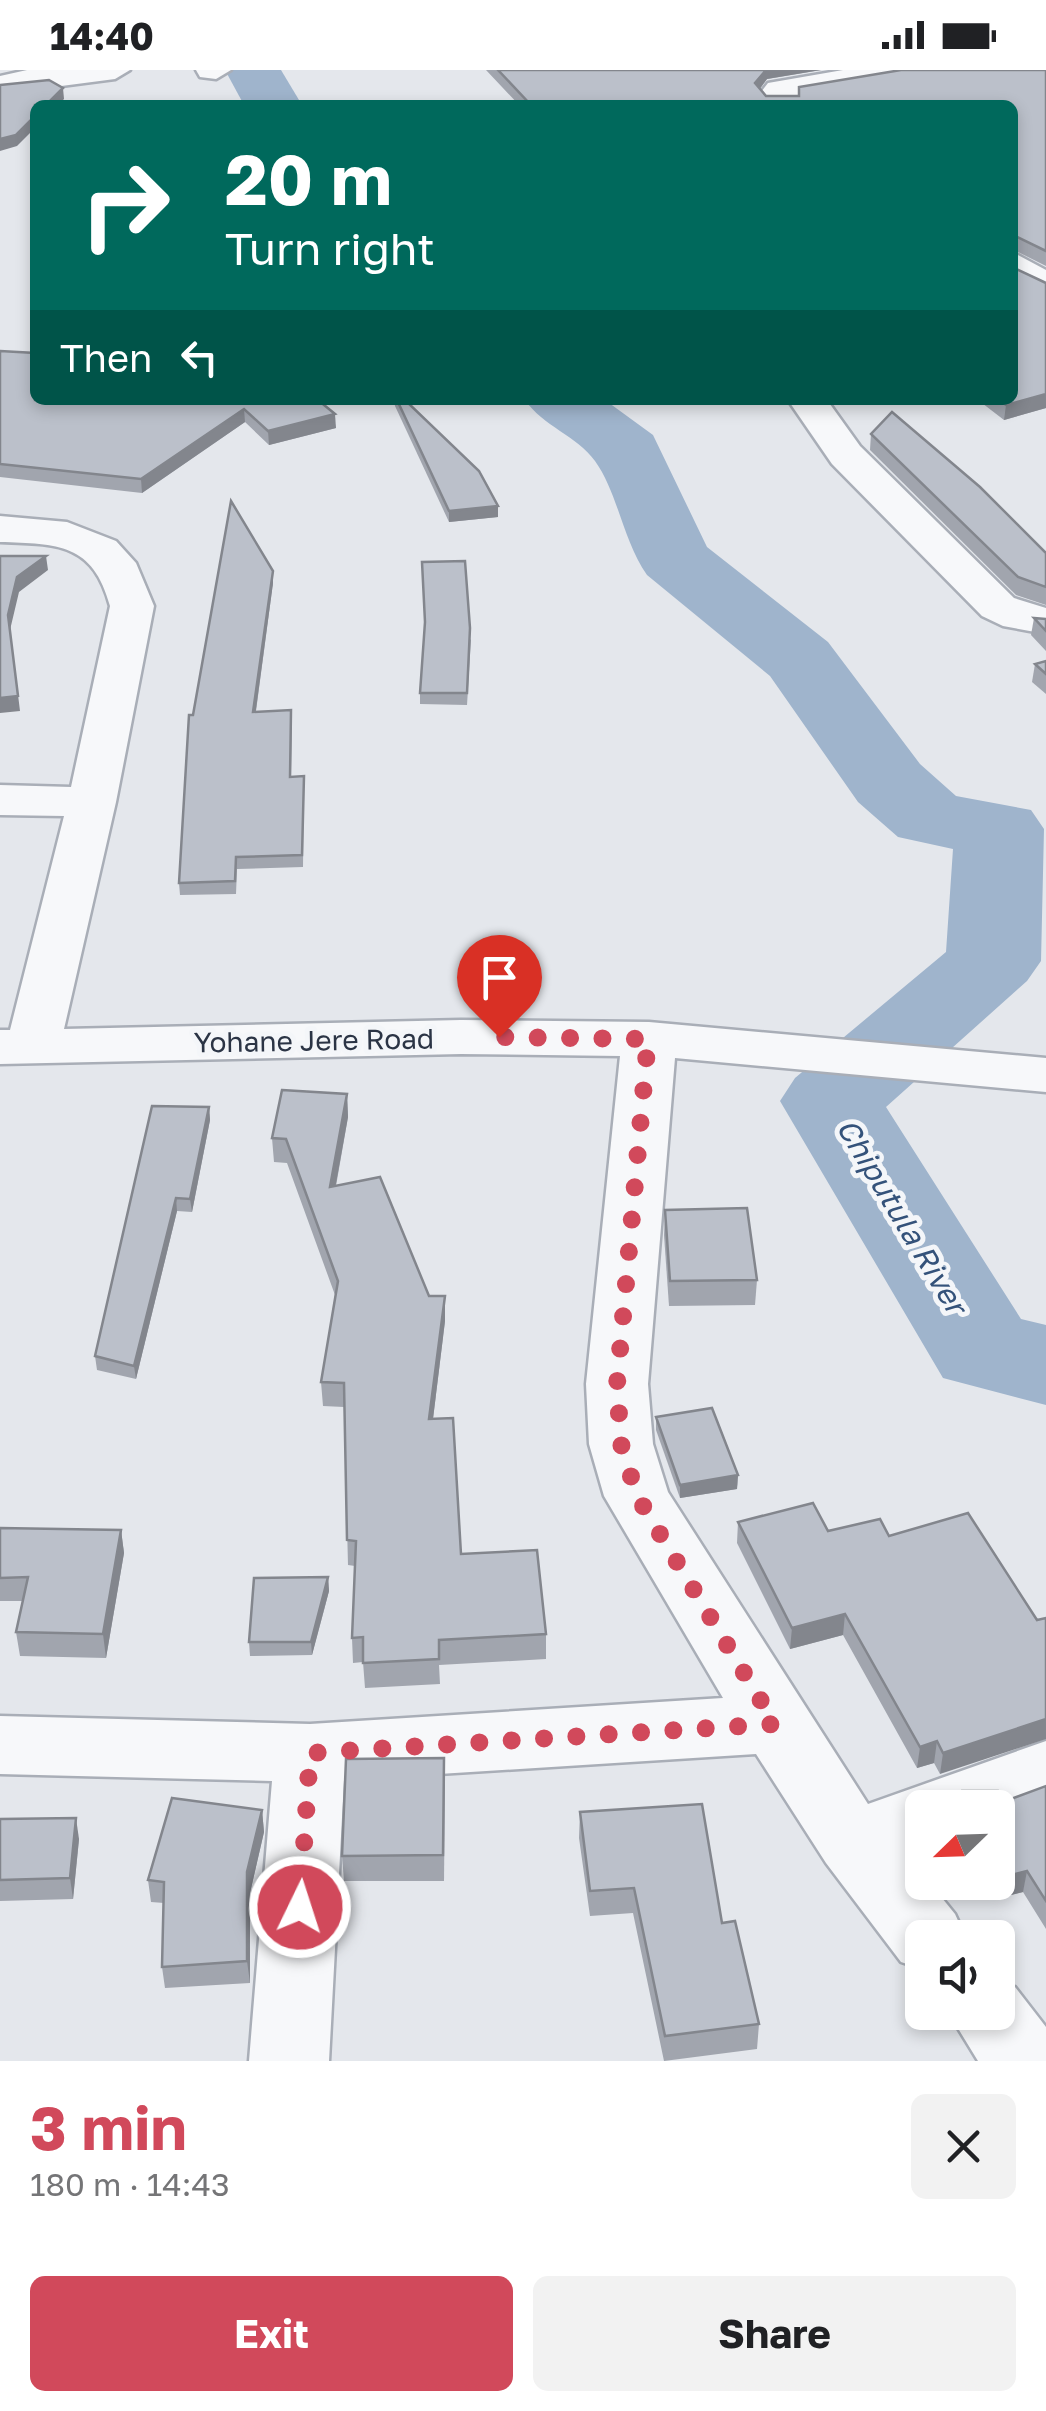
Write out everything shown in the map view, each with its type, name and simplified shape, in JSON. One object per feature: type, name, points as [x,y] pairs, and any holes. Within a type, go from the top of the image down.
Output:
[{"type":"street","points":[[0,85],[43,76],[114,70]]},
{"type":"street","points":[[778,100],[774,96],[779,90],[899,70]]},
{"type":"street","points":[[1018,267],[1046,286]]},
{"type":"street","points":[[811,405],[846,455],[998,606],[1019,617],[1046,621]]},
{"type":"street","points":[[0,529],[50,531],[88,541],[114,557],[127,580],[132,606],[92,802],[8,1048]]},
{"type":"street","points":[[0,800],[92,802]]},
{"type":"street","name":"Yohane Jere Road","points":[[8,1048],[442,1037],[648,1039],[1046,1075]]},
{"type":"street","points":[[648,1039],[617,1384],[621,1444],[637,1496],[775,1724],[852,1842],[914,1920]]},
{"type":"street","points":[[0,1744],[310,1753],[775,1724]]},
{"type":"street","points":[[289,2061],[310,1753]]},
{"type":"street","points":[[995,1790],[1046,1771]]},
{"type":"street","points":[[852,1842],[905,1822]]},
{"type":"street","points":[[1001,2030],[1026,2061]]},
{"type":"building","points":[[498,70],[766,70],[755,83],[766,96],[799,96],[799,87],[901,70],[1046,70],[1046,251],[1018,237],[1018,100],[526,100]]},
{"type":"building","points":[[49,80],[63,88],[51,100],[30,100],[30,121],[16,135],[0,139],[0,85]]},
{"type":"building","points":[[1018,270],[1046,283],[1046,394],[1018,402]]},
{"type":"building","points":[[0,351],[30,353],[30,405],[324,405],[335,414],[268,431],[244,409],[141,479],[0,464]]},
{"type":"building","points":[[399,405],[410,405],[479,471],[498,506],[449,511]]},
{"type":"building","points":[[892,412],[980,487],[1046,553],[1046,587],[1018,577],[871,434]]},
{"type":"building","points":[[231,501],[273,571],[253,712],[291,710],[290,777],[304,776],[302,855],[236,857],[235,881],[179,883],[189,715],[193,715]]},
{"type":"building","points":[[0,556],[46,556],[17,577],[8,615],[18,696],[0,698]]},
{"type":"building","points":[[465,561],[470,628],[467,693],[420,693],[425,622],[422,562]]},
{"type":"building","points":[[1034,618],[1046,619],[1046,631]]},
{"type":"building","points":[[1046,661],[1046,674],[1035,664]]},
{"type":"building","points":[[282,1090],[347,1094],[330,1187],[380,1177],[429,1296],[445,1296],[429,1419],[453,1418],[461,1554],[537,1550],[546,1634],[439,1640],[439,1659],[363,1663],[363,1637],[352,1638],[356,1541],[347,1540],[344,1383],[321,1382],[338,1281],[286,1139],[272,1138]]},
{"type":"building","points":[[152,1106],[209,1107],[190,1199],[176,1198],[134,1366],[95,1356]]},
{"type":"building","points":[[747,1208],[757,1280],[670,1281],[665,1210]]},
{"type":"building","points":[[712,1408],[738,1475],[680,1485],[656,1417]]},
{"type":"building","points":[[813,1503],[828,1531],[880,1519],[889,1536],[968,1513],[1037,1620],[1046,1618],[1046,1719],[943,1753],[937,1741],[920,1747],[845,1614],[792,1628],[738,1522]]},
{"type":"building","points":[[0,1528],[121,1530],[103,1634],[16,1632],[28,1577],[0,1578]]},
{"type":"building","points":[[328,1577],[311,1642],[249,1642],[254,1578]]},
{"type":"building","points":[[444,1758],[443,1855],[342,1856],[346,1759]]},
{"type":"building","points":[[1046,1786],[1046,1901],[1027,1871],[1015,1874],[1015,1798]]},
{"type":"building","points":[[172,1798],[262,1810],[247,1872],[247,1961],[162,1967],[164,1882],[148,1880]]},
{"type":"building","points":[[702,1804],[722,1923],[735,1921],[759,2024],[665,2036],[634,1888],[590,1891],[580,1812]]},
{"type":"building","points":[[76,1818],[70,1878],[0,1880],[0,1819]]},
{"type":"waterway","name":"Chiputula River","points":[[253,70],[270,100]]},
{"type":"waterway","name":"Chiputula River","points":[[567,405],[627,450],[674,559],[799,659],[889,783],[929,818],[999,829],[993,961],[831,1101],[983,1350],[1046,1365]]},
{"type":"route","points":[[300,1907],[310,1753],[775,1724],[637,1496],[621,1444],[617,1384],[648,1039],[499,1037]]}]
